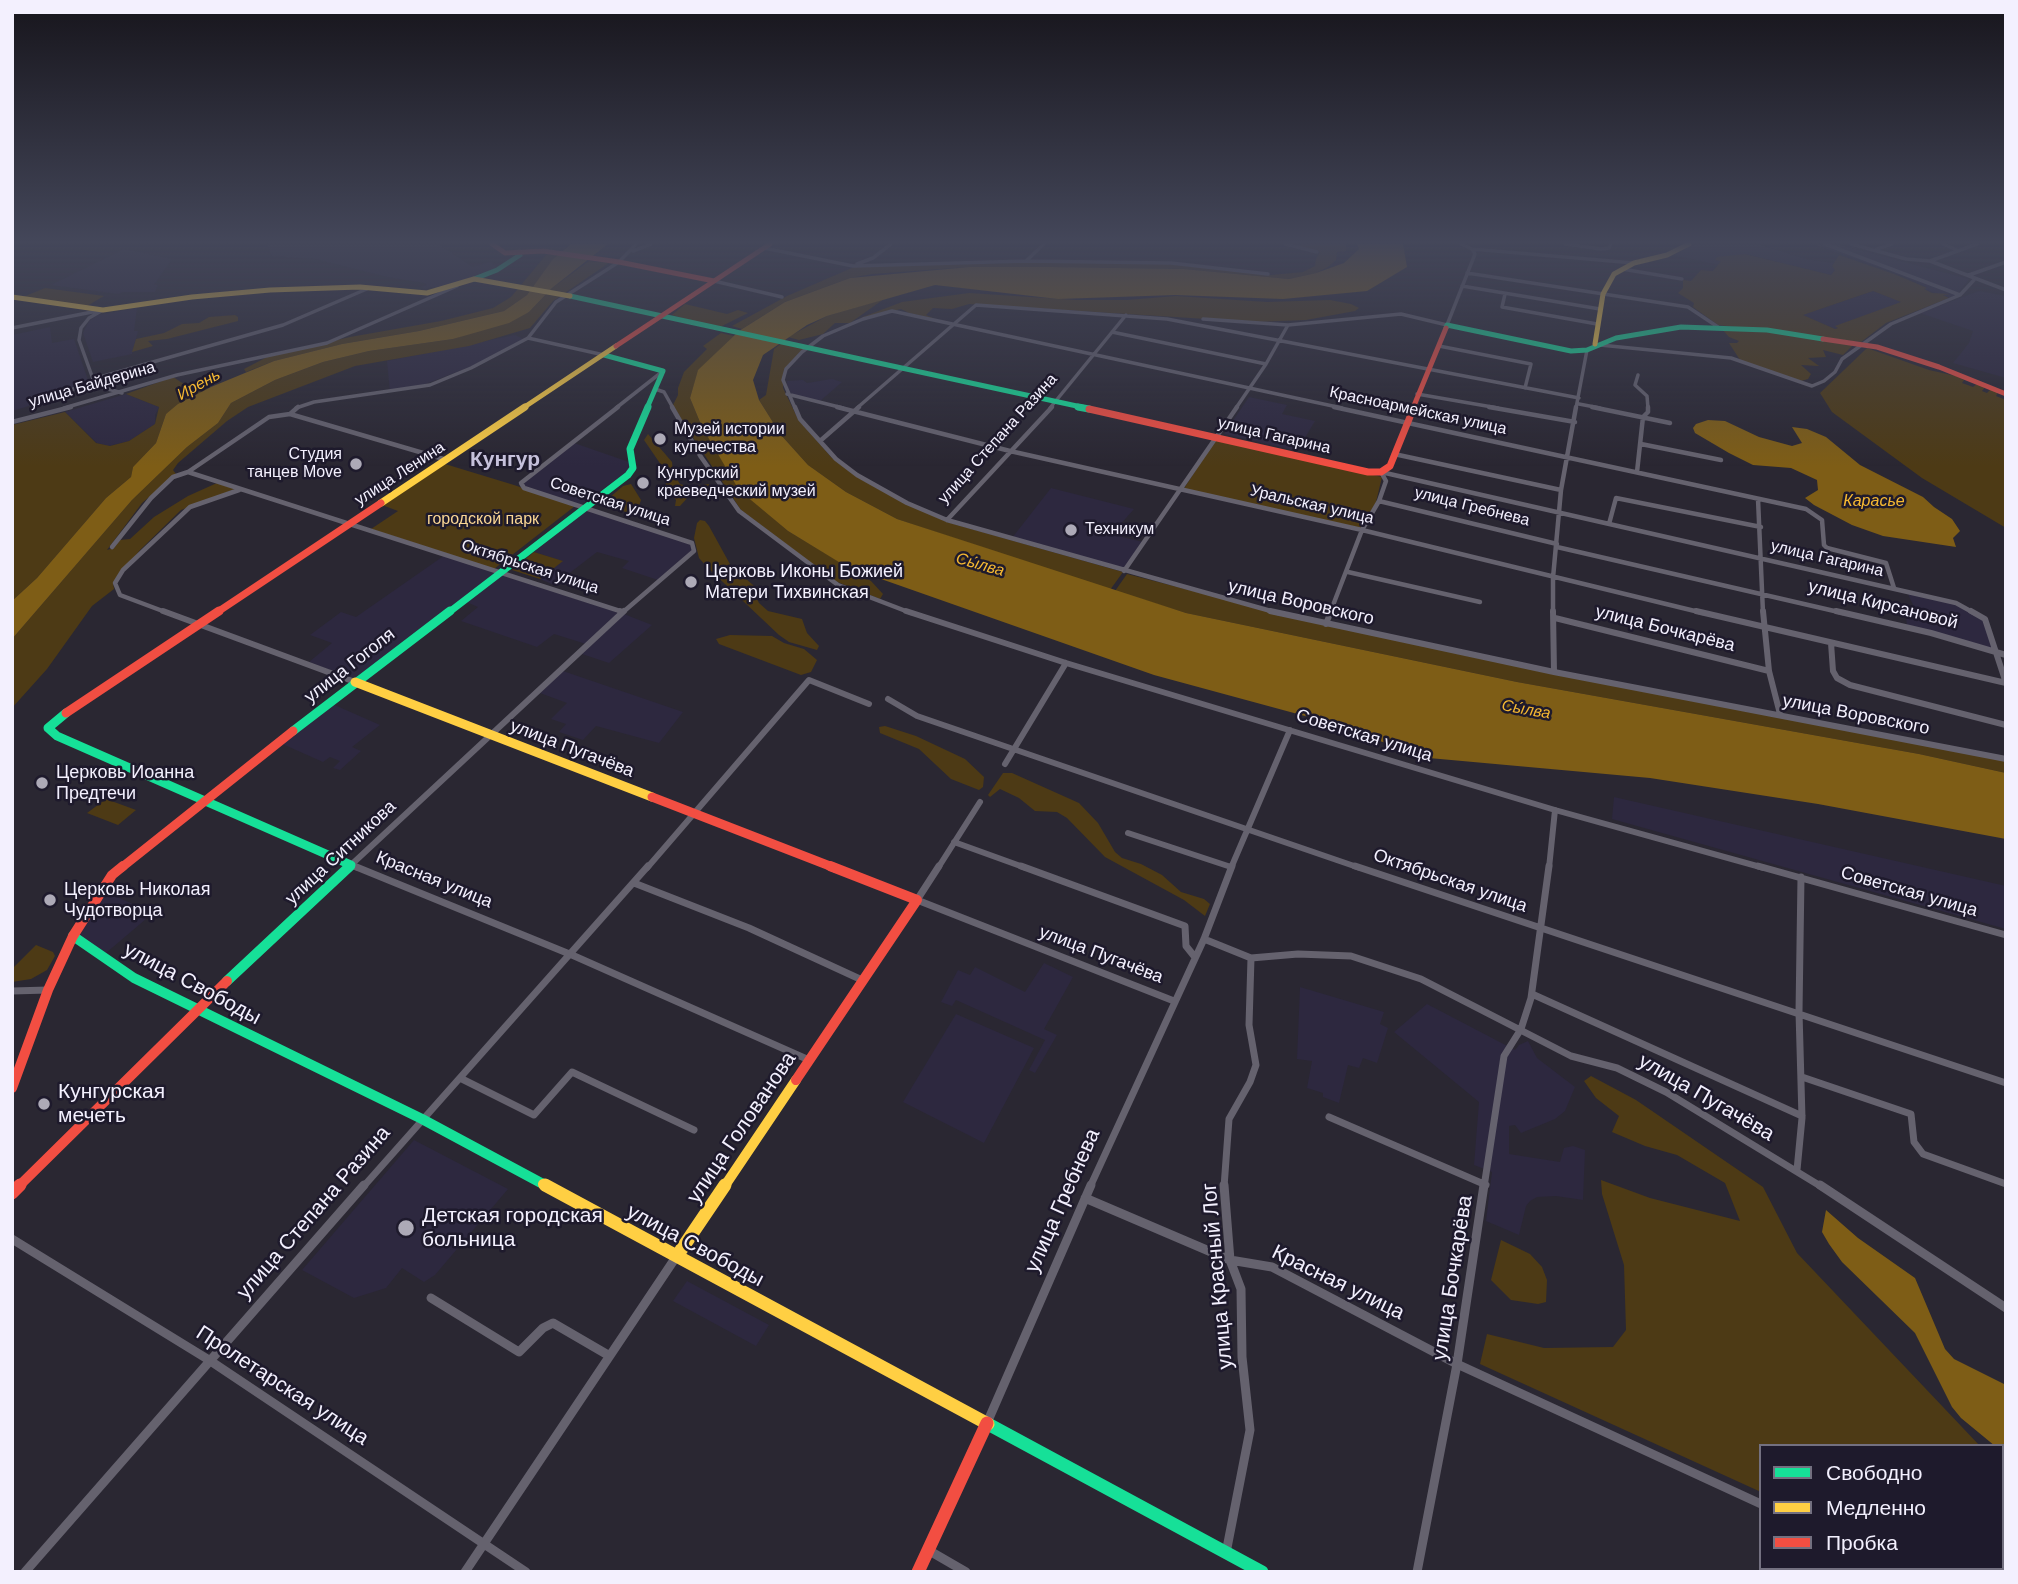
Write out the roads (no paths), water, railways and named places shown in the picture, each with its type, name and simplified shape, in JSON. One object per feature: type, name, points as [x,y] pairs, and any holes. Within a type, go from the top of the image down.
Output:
[{"type":"main road","name":"улица Ленина","points":[[48,728],[55,719],[660,318]]},
{"type":"main road","name":"улица Гагарина","points":[[671,318],[1368,472],[1381,472]]},
{"type":"main road","points":[[1591,347],[1598,318]]},
{"type":"main road","points":[[1381,472],[1390,466],[1447,325],[1571,351],[1663,329],[1718,327],[1767,330],[1862,343],[1939,367],[2006,394]]},
{"type":"main road","points":[[604,355],[663,371]]},
{"type":"main road","name":"улица Гоголя","points":[[12,1088],[48,990],[73,936],[112,875],[355,682],[628,475],[633,468],[630,449],[663,371]]},
{"type":"main road","name":"улица Пугачёва","points":[[355,682],[918,900]]},
{"type":"main road","name":"Красная улица","points":[[48,728],[57,736],[351,865]]},
{"type":"main road","name":"улица Ситникова","points":[[12,1193],[197,1009],[351,865]]},
{"type":"main road","name":"улица Голованова","points":[[677,1256],[918,900]]},
{"type":"main road","name":"улица Свободы","points":[[73,936],[134,978],[422,1119],[1262,1572]]},
{"type":"main road","name":"улица Гребнева","points":[[918,1572],[987,1423]]},
{"type":"street","points":[[12,328],[63,318]]},
{"type":"street","points":[[89,318],[81,328],[79,340],[92,382]]},
{"type":"street","points":[[31,401],[298,318]]},
{"type":"street","name":"улица Байдерина","points":[[12,422],[198,370],[337,340],[387,318]]},
{"type":"street","points":[[289,414],[297,407],[314,402],[430,385],[471,368],[528,338],[544,318]]},
{"type":"street","name":"Красноармейская улица","points":[[807,346],[840,328],[871,318]]},
{"type":"street","name":"Красноармейская улица","points":[[922,318],[1815,513],[1822,520],[1824,545],[1827,548],[1886,563],[1894,588]]},
{"type":"street","points":[[820,441],[962,318]]},
{"type":"street","name":"улица Степана Разина","points":[[947,520],[1055,403],[1124,318]]},
{"type":"street","points":[[1156,318],[1525,388],[1670,423]]},
{"type":"street","points":[[1203,320],[1288,325],[1361,318]]},
{"type":"street","points":[[1417,318],[1447,325],[1450,318]]},
{"type":"street","points":[[1563,318],[1597,324]]},
{"type":"street","points":[[1704,318],[1718,327]]},
{"type":"street","points":[[1554,672],[1553,578],[1561,490],[1591,347],[1731,358],[1808,386],[1824,381],[1835,372],[1842,359],[1862,343],[1905,318]]},
{"type":"street","points":[[1124,571],[1266,364],[1288,325]]},
{"type":"street","points":[[1112,332],[1266,364]]},
{"type":"street","points":[[528,338],[604,355]]},
{"type":"street","points":[[787,394],[783,380],[786,369],[807,346]]},
{"type":"street","points":[[1439,346],[1531,364],[1525,388]]},
{"type":"street","name":"Советская улица","points":[[663,371],[521,483],[524,488],[692,543]]},
{"type":"street","points":[[1637,472],[1643,417],[1648,412],[1647,396],[1635,385],[1638,375]]},
{"type":"street","points":[[92,382],[123,393]]},
{"type":"street","name":"Советская улица","points":[[655,389],[664,392],[701,457],[739,511],[806,564],[838,585],[878,602],[1066,663],[1555,810],[2006,935]]},
{"type":"street","name":"Уральская улица","points":[[787,394],[1010,451],[1362,530],[1553,578],[2006,683]]},
{"type":"street","name":"улица Воровского","points":[[787,394],[800,419],[836,459],[857,475],[907,503],[947,520],[1237,603],[1326,624],[1554,672],[2006,759]]},
{"type":"street","points":[[1417,394],[1575,422]]},
{"type":"street","points":[[112,547],[150,498],[173,477],[188,472],[269,417],[289,414],[447,460]]},
{"type":"street","points":[[1642,443],[1721,460]]},
{"type":"street","name":"улица Гребнева","points":[[1394,454],[1561,490]]},
{"type":"street","name":"Октябрьская улица","points":[[188,472],[622,612]]},
{"type":"street","points":[[1326,624],[1362,530],[1386,481],[1381,472]]},
{"type":"street","name":"улица Гагарина","points":[[1381,472],[1956,603],[1985,618],[1996,653]]},
{"type":"street","name":"улица Пугачёва","points":[[240,489],[190,507],[123,570],[115,583],[120,595],[355,682]]},
{"type":"street","points":[[1609,524],[1616,498],[1761,527]]},
{"type":"street","points":[[1758,499],[1762,558],[1761,593],[1769,671],[1780,715]]},
{"type":"street","name":"улица Гребнева","points":[[1379,500],[1557,545]]},
{"type":"street","name":"улица Ситникова","points":[[351,865],[622,612],[685,561],[694,551],[692,543]]},
{"type":"street","points":[[1557,545],[1761,593]]},
{"type":"street","points":[[1348,572],[1480,602]]},
{"type":"street","name":"улица Кирсановой","points":[[1761,593],[1931,633],[2006,655]]},
{"type":"street","name":"улица Бочкарёва","points":[[1555,618],[1769,671]]},
{"type":"street","points":[[1831,643],[1833,671],[1838,678],[1850,685],[2006,725]]},
{"type":"street","points":[[1996,653],[2006,683]]},
{"type":"street","points":[[1005,764],[1066,663]]},
{"type":"street","name":"улица Степана Разина","points":[[25,1572],[422,1119],[572,955],[809,680],[869,704]]},
{"type":"street","name":"Октябрьская улица","points":[[888,699],[917,716],[1014,750],[1542,930],[1799,1012],[2006,1083]]},
{"type":"street","name":"улица Гребнева","points":[[987,1423],[1085,1198],[1204,939],[1246,828],[1290,730]]},
{"type":"street","name":"улица Голованова","points":[[918,900],[980,802]]},
{"type":"street","name":"улица Бочкарёва","points":[[1417,1572],[1457,1364],[1504,1056],[1521,1029],[1532,994],[1555,810]]},
{"type":"street","points":[[1128,833],[1231,867]]},
{"type":"street","points":[[954,842],[1185,926],[1186,946],[1194,956]]},
{"type":"street","name":"Красная улица","points":[[351,865],[572,955],[808,1060]]},
{"type":"street","points":[[1797,1170],[1802,1116],[1799,1012],[1801,877]]},
{"type":"street","points":[[634,883],[749,928],[862,980]]},
{"type":"street","name":"улица Пугачёва","points":[[918,900],[1174,1001]]},
{"type":"street","name":"улица Пугачёва","points":[[1204,939],[1251,958],[1298,954],[1351,956],[1421,979],[1572,1056],[1617,1068],[1666,1093],[1797,1170],[2006,1308]]},
{"type":"street","name":"улица Красный Лог","points":[[1226,1553],[1250,1430],[1242,1357],[1241,1289],[1230,1260],[1224,1192],[1229,1119],[1250,1082],[1256,1065],[1249,1025],[1251,958]]},
{"type":"street","points":[[12,991],[48,990]]},
{"type":"street","points":[[1532,994],[1802,1116]]},
{"type":"street","points":[[460,1078],[534,1115],[572,1072],[694,1130]]},
{"type":"street","points":[[1802,1077],[1911,1115],[1914,1142],[1923,1154],[2006,1184]]},
{"type":"street","points":[[1329,1117],[1486,1185]]},
{"type":"street","name":"Красная улица","points":[[1085,1198],[1230,1260],[1272,1267],[1457,1364],[1759,1503]]},
{"type":"street","name":"Пролетарская улица","points":[[12,1239],[209,1360],[485,1542],[526,1572]]},
{"type":"street","name":"улица Голованова","points":[[466,1572],[608,1355],[677,1256]]},
{"type":"street","points":[[431,1298],[519,1352],[543,1328],[553,1323],[608,1355]]},
{"type":"street","points":[[928,1550],[966,1572]]},
{"type":"water","points":[[475,318],[518,318],[453,339],[369,351],[323,362],[275,380],[231,403],[218,423],[187,447],[132,500],[12,639],[12,601],[37,578],[106,498],[131,477],[133,467],[156,443],[166,414],[178,404],[274,361],[342,344],[419,331]]},
{"type":"water","name":"Сы́лва","points":[[760,318],[823,318],[807,325],[763,355],[753,380],[759,400],[781,435],[808,465],[846,492],[897,519],[1186,613],[1517,682],[1919,754],[2006,773],[2006,839],[1818,804],[1650,778],[1429,758],[1316,719],[1154,675],[847,567],[788,531],[739,490],[702,427],[690,398],[698,370],[739,331]]},
{"type":"water","name":"Карасье","points":[[1708,420],[1725,421],[1759,437],[1792,446],[1802,443],[1792,427],[1807,429],[1826,437],[1860,465],[1923,497],[1952,519],[1960,531],[1953,538],[1956,547],[1883,536],[1852,525],[1805,498],[1818,490],[1817,480],[1791,468],[1753,465],[1695,433],[1693,428],[1696,424]]},
{"type":"water","points":[[1826,1210],[1858,1238],[1915,1278],[1945,1349],[1954,1359],[2006,1385],[2006,1454],[2004,1444],[1993,1444],[1961,1418],[1952,1407],[1915,1333],[1842,1262],[1822,1232]]},
{"type":"place","name":"Музей истории купечества","points":[[660,439]]},
{"type":"place","name":"Студия танцев Move","points":[[356,464]]},
{"type":"place","name":"Кунгурский краеведческий музей","points":[[643,483]]},
{"type":"place","name":"Техникум","points":[[1071,530]]},
{"type":"place","name":"Церковь Иконы Божией Матери Тихвинская","points":[[691,582]]},
{"type":"place","name":"Церковь Иоанна Предтечи","points":[[42,783]]},
{"type":"place","name":"Церковь Николая Чудотворца","points":[[50,900]]},
{"type":"place","name":"Кунгурская мечеть","points":[[44,1104]]},
{"type":"place","name":"Детская городская больница","points":[[406,1228]]},
{"type":"district","name":"Кунгур","points":[[505,460]]},
{"type":"water label","name":"Ирень","points":[[199,385]]},
{"type":"park label","name":"городской парк","points":[[483,520]]}]
